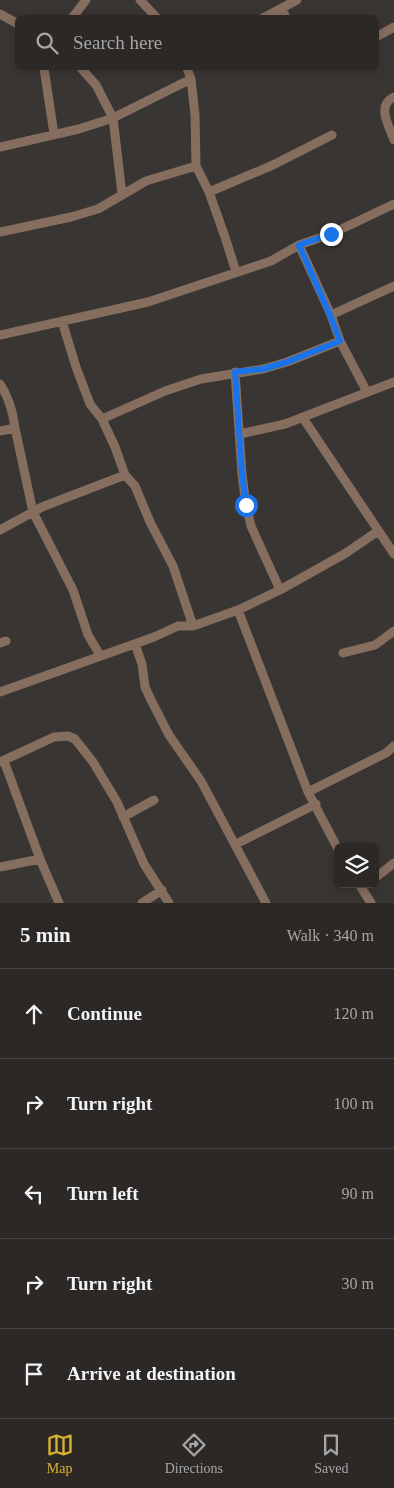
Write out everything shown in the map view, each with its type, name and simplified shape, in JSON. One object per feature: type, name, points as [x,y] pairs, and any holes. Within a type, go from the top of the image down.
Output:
[{"type":"street","points":[[74,15],[86,0]]},
{"type":"street","points":[[269,15],[297,0]]},
{"type":"street","points":[[145,1],[156,15]]},
{"type":"street","points":[[282,8],[285,15]]},
{"type":"street","points":[[0,14],[15,22]]},
{"type":"street","points":[[379,35],[394,27]]},
{"type":"street","points":[[44,70],[54,134]]},
{"type":"street","points":[[83,70],[96,85],[114,118],[122,194]]},
{"type":"street","points":[[189,70],[192,79],[195,115],[196,166],[209,192],[226,237],[236,272]]},
{"type":"street","points":[[0,147],[79,129],[114,118],[192,79]]},
{"type":"street","points":[[394,97],[385,103],[384,110],[394,140]]},
{"type":"street","points":[[209,192],[273,165],[332,134]]},
{"type":"street","points":[[0,232],[71,217],[98,209],[146,181],[196,166]]},
{"type":"street","points":[[0,335],[148,302],[271,261],[299,245],[331,234],[394,204]]},
{"type":"street","points":[[299,245],[340,341],[366,392]]},
{"type":"street","points":[[330,315],[394,286]]},
{"type":"street","points":[[62,321],[90,404],[102,419],[125,475],[135,486],[150,522],[173,566],[194,626]]},
{"type":"street","points":[[102,419],[165,391],[201,378],[271,367],[340,341]]},
{"type":"street","points":[[235,372],[246,505],[251,526],[280,590]]},
{"type":"street","points":[[240,434],[303,418],[394,382]]},
{"type":"street","points":[[0,384],[13,413],[33,512],[74,590],[88,635],[100,655]]},
{"type":"street","points":[[303,418],[394,554]]},
{"type":"street","points":[[0,432],[16,428]]},
{"type":"street","points":[[0,530],[69,495],[125,475]]},
{"type":"street","points":[[0,692],[135,644],[178,626],[194,626],[238,610],[280,590],[346,553],[378,531]]},
{"type":"street","points":[[238,610],[308,792],[335,843]]},
{"type":"street","points":[[343,653],[375,645],[394,631]]},
{"type":"street","points":[[135,644],[142,664],[145,687],[151,700],[169,735],[201,781],[266,903]]},
{"type":"street","points":[[60,903],[40,859],[2,762],[54,737],[68,736],[75,739],[93,762],[117,802],[144,864],[169,903]]},
{"type":"street","points":[[308,792],[386,753],[394,746]]},
{"type":"street","points":[[123,817],[154,800]]},
{"type":"street","points":[[236,844],[316,804]]},
{"type":"street","points":[[0,867],[40,859]]},
{"type":"street","points":[[379,875],[394,863]]},
{"type":"street","points":[[364,888],[371,903]]},
{"type":"street","points":[[142,903],[162,890]]},
{"type":"route","points":[[246,505],[235,372],[263,369],[287,362],[340,341],[320,290],[299,245],[331,234]]}]
